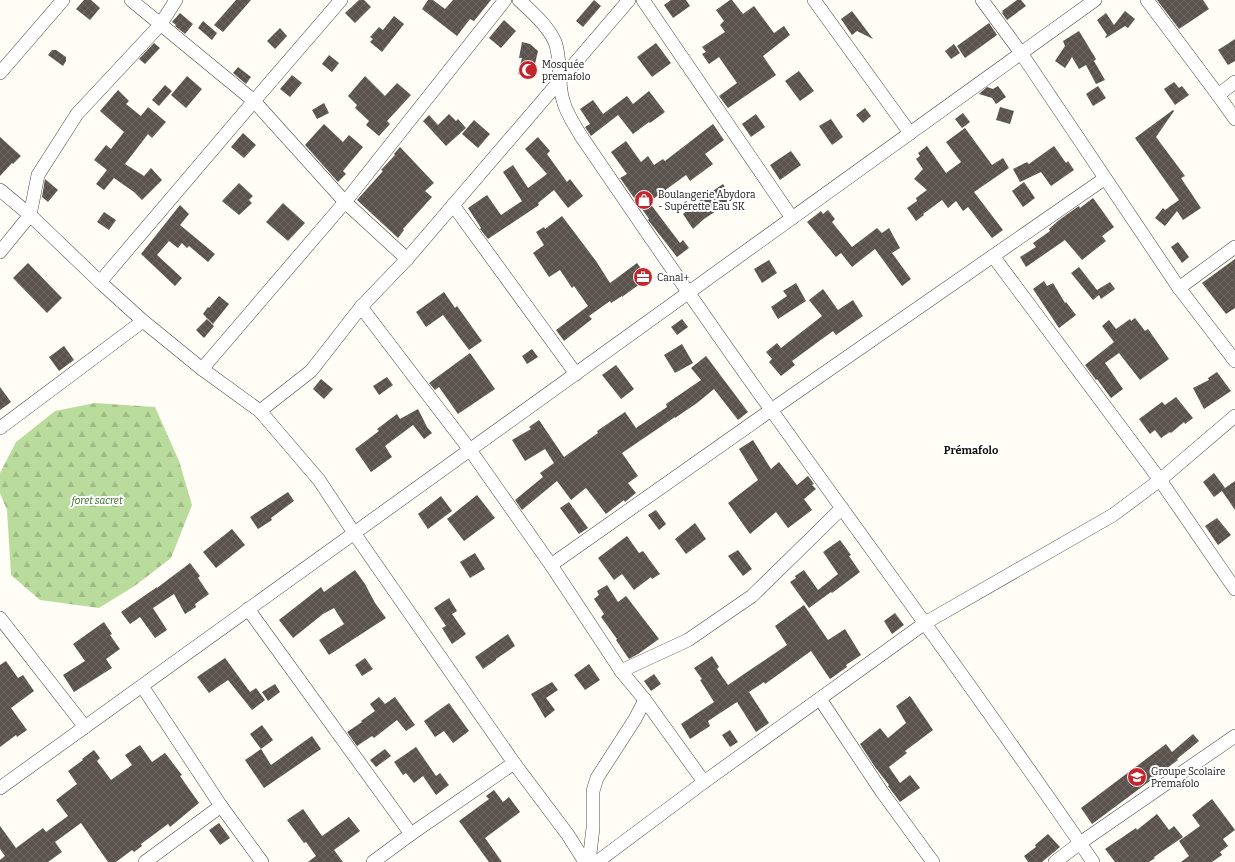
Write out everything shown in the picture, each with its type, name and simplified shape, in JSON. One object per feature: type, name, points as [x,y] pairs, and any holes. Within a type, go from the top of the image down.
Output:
[{"type":"street","points":[[0,73],[63,0]]},
{"type":"street","points":[[131,0],[254,101],[344,202],[407,259]]},
{"type":"street","points":[[0,252],[30,215],[38,175],[77,114],[160,25],[176,0]]},
{"type":"street","points":[[100,282],[341,0]]},
{"type":"street","points":[[202,369],[344,202],[505,0]]},
{"type":"street","points":[[520,0],[542,22],[555,42],[560,66],[562,99],[569,117],[688,293],[926,623],[1036,778],[1093,862]]},
{"type":"street","points":[[260,411],[311,371],[361,307],[407,259],[629,0]]},
{"type":"street","points":[[643,0],[792,218]]},
{"type":"street","points":[[814,0],[910,133]]},
{"type":"street","points":[[982,0],[1021,53],[1104,179],[1179,288],[1235,361]]},
{"type":"street","points":[[0,788],[1095,0]]},
{"type":"street","points":[[1147,0],[1235,120]]},
{"type":"street","points":[[1218,95],[1235,82]]},
{"type":"street","points":[[551,565],[1104,179]]},
{"type":"street","points":[[0,190],[30,215],[143,321],[202,369],[260,411],[319,480],[354,533],[514,763],[568,835],[585,862]]},
{"type":"street","points":[[453,205],[576,374]]},
{"type":"street","points":[[1179,288],[1235,247]]},
{"type":"street","points":[[993,256],[1160,480],[1235,589]]},
{"type":"street","points":[[361,307],[470,450],[551,565],[621,670],[704,782]]},
{"type":"street","points":[[0,428],[143,321]]},
{"type":"street","points":[[597,862],[704,782],[926,623],[1113,515],[1160,480],[1235,416]]},
{"type":"street","points":[[621,670],[688,640],[752,596],[842,508]]},
{"type":"street","points":[[248,609],[411,834]]},
{"type":"street","points":[[0,618],[85,727]]},
{"type":"street","points":[[142,686],[221,806],[262,862]]},
{"type":"street","points":[[820,699],[882,792],[934,862]]},
{"type":"street","points":[[589,862],[593,828],[593,791],[597,778],[635,719],[644,700]]},
{"type":"street","points":[[1054,862],[1235,736]]},
{"type":"street","points":[[373,862],[514,763]]},
{"type":"street","points":[[145,862],[221,806]]},
{"type":"green space","name":"foret sacret","points":[[95,403],[155,407],[179,461],[192,505],[171,558],[136,585],[99,608],[40,600],[11,575],[7,510],[0,493],[0,473],[16,442],[55,411]]},
{"type":"building","points":[[84,0],[91,0],[100,8],[90,20],[76,9]]},
{"type":"building","points":[[236,0],[251,0],[223,32],[214,25]]},
{"type":"building","points":[[359,0],[364,0],[371,7],[355,23],[345,13]]},
{"type":"building","points":[[428,0],[433,0],[445,9],[453,0],[491,0],[474,21],[470,19],[457,36],[422,9]]},
{"type":"building","points":[[594,0],[601,6],[583,27],[576,21]]},
{"type":"building","points":[[671,0],[686,0],[690,6],[673,18],[664,5]]},
{"type":"building","points":[[732,0],[743,14],[754,6],[774,33],[784,26],[790,35],[763,56],[776,75],[728,108],[719,96],[737,83],[719,57],[709,64],[702,54],[706,52],[702,47],[725,32],[720,25],[724,21],[716,10]]},
{"type":"building","points":[[1017,0],[1021,0],[1026,6],[1007,20],[1002,11]]},
{"type":"building","points":[[1157,0],[1203,0],[1209,9],[1179,29]]},
{"type":"building","points":[[852,11],[873,39],[857,31],[852,35],[841,19]]},
{"type":"building","points":[[1125,11],[1135,19],[1128,28],[1125,26],[1106,38],[1105,37],[1107,35],[1097,20],[1106,13],[1114,25]]},
{"type":"building","points":[[180,13],[193,24],[185,34],[172,22]]},
{"type":"building","points":[[394,16],[404,24],[382,52],[370,42],[373,39],[370,37],[379,27],[383,30]]},
{"type":"building","points":[[504,20],[516,31],[501,48],[489,38]]},
{"type":"building","points":[[203,21],[217,33],[212,40],[198,28]]},
{"type":"building","points":[[989,23],[997,35],[965,58],[957,46]]},
{"type":"building","points":[[280,28],[287,36],[275,49],[267,41]]},
{"type":"building","points":[[1079,31],[1096,59],[1094,61],[1105,80],[1096,84],[1086,65],[1079,69],[1072,57],[1065,68],[1055,61],[1065,46],[1063,41]]},
{"type":"building","points":[[1235,39],[1235,61],[1228,65],[1218,50]]},
{"type":"building","points":[[522,42],[530,44],[538,51],[532,77],[518,74],[522,58],[519,58]]},
{"type":"building","points":[[154,43],[160,48],[145,64],[139,59]]},
{"type":"building","points":[[656,43],[671,63],[652,77],[637,57]]},
{"type":"building","points":[[954,44],[960,53],[951,59],[945,51]]},
{"type":"building","points":[[52,50],[56,50],[66,57],[66,61],[63,66],[48,55]]},
{"type":"building","points":[[329,55],[339,63],[332,72],[322,64]]},
{"type":"building","points":[[238,67],[251,77],[246,84],[233,73]]},
{"type":"building","points":[[799,71],[814,91],[800,101],[785,81]]},
{"type":"building","points":[[292,75],[302,83],[290,97],[280,89]]},
{"type":"building","points":[[187,76],[202,89],[186,108],[171,95]]},
{"type":"building","points":[[365,76],[385,96],[397,83],[411,95],[387,121],[390,124],[379,136],[366,125],[369,121],[355,108],[357,105],[348,96]]},
{"type":"building","points":[[1174,82],[1179,88],[1182,86],[1189,95],[1175,105],[1164,89]]},
{"type":"building","points":[[165,85],[172,91],[159,106],[152,100]]},
{"type":"building","points":[[998,86],[1006,97],[996,104],[992,98],[979,94],[987,87],[993,89]]},
{"type":"building","points":[[1098,86],[1106,98],[1093,106],[1086,94]]},
{"type":"building","points":[[118,90],[129,101],[126,104],[141,116],[148,107],[166,122],[152,138],[148,134],[125,164],[144,176],[151,168],[162,180],[142,200],[134,192],[114,178],[104,190],[96,184],[107,170],[94,160],[106,145],[111,149],[124,132],[100,111]]},
{"type":"building","points":[[649,91],[665,112],[633,134],[618,115],[591,136],[585,127],[590,124],[580,109],[593,100],[603,114],[627,96],[633,104]]},
{"type":"building","points":[[324,103],[329,113],[317,119],[312,110]]},
{"type":"building","points":[[1000,107],[1014,111],[1010,124],[996,120]]},
{"type":"building","points":[[865,108],[871,116],[863,123],[856,115]]},
{"type":"building","points":[[1173,110],[1174,111],[1156,137],[1185,176],[1181,178],[1201,208],[1183,220],[1177,211],[1165,226],[1155,218],[1163,208],[1165,210],[1179,200],[1135,138]]},
{"type":"building","points":[[963,113],[970,122],[962,128],[955,119]]},
{"type":"building","points":[[449,114],[456,121],[458,119],[466,128],[446,146],[423,121],[429,115],[438,125]]},
{"type":"building","points":[[756,114],[765,127],[751,137],[742,124]]},
{"type":"building","points":[[831,119],[843,137],[832,145],[819,126]]},
{"type":"building","points":[[474,120],[490,134],[478,148],[462,134]]},
{"type":"building","points":[[324,124],[343,142],[349,135],[363,147],[343,171],[346,174],[338,182],[305,145]]},
{"type":"building","points":[[713,124],[724,140],[705,154],[713,164],[690,181],[686,175],[649,202],[680,243],[683,240],[689,248],[677,257],[648,220],[649,219],[620,178],[627,174],[611,152],[626,141],[641,162],[648,156],[654,165],[663,159],[665,161]]},
{"type":"building","points":[[965,128],[992,165],[1003,158],[1009,168],[974,192],[1003,230],[992,238],[968,207],[963,211],[956,201],[948,208],[942,200],[916,221],[907,208],[917,201],[916,198],[927,190],[914,179],[923,169],[916,159],[920,156],[918,153],[927,146],[946,173],[961,162],[946,142]]},
{"type":"building","points":[[243,133],[256,145],[244,158],[231,147]]},
{"type":"building","points":[[0,137],[21,156],[0,176]]},
{"type":"building","points":[[538,137],[550,151],[547,154],[567,182],[570,179],[583,196],[568,208],[554,190],[538,203],[539,205],[488,239],[480,229],[481,228],[468,208],[487,195],[501,215],[522,201],[503,172],[513,165],[528,188],[547,174],[525,149]]},
{"type":"building","points":[[1054,146],[1066,163],[1068,161],[1074,170],[1051,186],[1041,172],[1020,182],[1013,169],[1027,162],[1029,164]]},
{"type":"building","points":[[400,147],[434,183],[425,191],[432,197],[403,229],[404,230],[398,238],[357,200],[383,171],[381,170],[395,155],[394,154]]},
{"type":"building","points":[[791,151],[801,165],[780,180],[770,165]]},
{"type":"building","points":[[45,179],[58,190],[48,202],[42,197]]},
{"type":"building","points":[[1024,182],[1035,198],[1023,207],[1012,191]]},
{"type":"building","points":[[239,183],[253,196],[249,200],[252,203],[239,215],[222,201]]},
{"type":"building","points":[[723,184],[730,196],[726,199],[728,203],[704,219],[693,229],[683,214]]},
{"type":"building","points":[[1093,198],[1114,227],[1102,236],[1106,241],[1082,260],[1065,240],[1026,267],[1020,257],[1036,247],[1033,243],[1050,231],[1049,229],[1059,220],[1079,206],[1080,208]]},
{"type":"building","points":[[283,203],[305,223],[288,241],[266,222]]},
{"type":"building","points":[[180,205],[189,214],[180,225],[215,254],[208,262],[189,246],[187,248],[182,243],[178,248],[169,241],[157,255],[182,278],[175,286],[141,254]]},
{"type":"building","points":[[828,210],[835,219],[832,222],[852,247],[877,228],[882,233],[889,228],[900,248],[892,253],[911,279],[902,286],[875,249],[852,267],[841,253],[836,257],[807,222],[821,211],[823,214]]},
{"type":"building","points":[[104,212],[116,220],[109,230],[97,222]]},
{"type":"building","points":[[562,216],[596,261],[610,283],[637,263],[648,278],[622,297],[611,303],[610,301],[589,316],[592,319],[564,341],[556,330],[588,306],[574,286],[572,288],[560,270],[549,277],[533,253],[544,245],[536,232],[544,227],[545,229]]},
{"type":"building","points":[[1178,242],[1189,257],[1182,263],[1171,247]]},
{"type":"building","points":[[1235,259],[1235,308],[1226,314],[1202,283]]},
{"type":"building","points":[[769,260],[777,273],[762,283],[754,269]]},
{"type":"building","points":[[28,263],[62,298],[47,313],[13,278]]},
{"type":"building","points":[[1079,267],[1097,290],[1110,282],[1115,289],[1101,299],[1099,295],[1093,300],[1071,273]]},
{"type":"building","points":[[1044,281],[1047,286],[1053,283],[1065,303],[1066,302],[1076,315],[1059,328],[1033,289]]},
{"type":"building","points":[[796,283],[806,301],[778,319],[771,307],[787,296],[783,291]]},
{"type":"building","points":[[823,289],[838,310],[853,300],[863,316],[836,335],[833,331],[792,361],[795,365],[781,376],[769,362],[772,359],[766,352],[777,343],[781,348],[822,316],[809,300]]},
{"type":"building","points":[[444,292],[455,308],[457,306],[482,341],[469,350],[443,315],[426,327],[416,312]]},
{"type":"building","points":[[219,296],[229,304],[213,324],[203,314]]},
{"type":"building","points":[[1135,318],[1145,331],[1148,329],[1169,359],[1140,380],[1119,353],[1105,363],[1123,389],[1111,398],[1085,365],[1114,342],[1102,326],[1109,320],[1116,329],[1130,319],[1131,321]]},
{"type":"building","points":[[207,319],[214,326],[204,338],[196,330]]},
{"type":"building","points":[[682,319],[688,327],[677,335],[671,327]]},
{"type":"building","points":[[682,344],[693,363],[675,373],[664,355]]},
{"type":"building","points":[[64,346],[74,360],[59,371],[49,357]]},
{"type":"building","points":[[532,349],[538,357],[527,364],[522,356]]},
{"type":"building","points":[[470,353],[495,389],[458,414],[439,387],[435,390],[429,383]]},
{"type":"building","points":[[706,356],[748,412],[738,420],[714,389],[697,403],[622,453],[638,476],[628,483],[636,493],[606,514],[586,488],[571,500],[557,481],[522,510],[515,500],[543,477],[540,473],[554,463],[545,449],[525,461],[512,440],[531,429],[529,427],[539,420],[564,457],[598,433],[597,431],[625,412],[636,428],[667,407],[666,404],[701,380],[691,368]]},
{"type":"building","points":[[616,365],[634,389],[621,399],[602,375]]},
{"type":"building","points":[[1217,372],[1231,391],[1204,409],[1193,388],[1209,380],[1208,378]]},
{"type":"building","points":[[387,377],[393,385],[379,395],[373,386]]},
{"type":"building","points":[[321,379],[333,389],[324,399],[313,389]]},
{"type":"building","points":[[0,387],[11,402],[0,410]]},
{"type":"building","points":[[1176,397],[1193,418],[1185,424],[1184,422],[1171,433],[1170,432],[1161,438],[1155,430],[1150,434],[1139,419],[1162,402],[1165,405]]},
{"type":"building","points":[[418,409],[427,427],[432,433],[424,439],[413,425],[385,446],[392,457],[371,472],[355,449],[379,431],[377,429],[397,414],[400,419]]},
{"type":"building","points":[[753,440],[771,469],[779,462],[797,485],[808,476],[814,484],[812,485],[816,489],[804,499],[812,510],[788,528],[776,512],[750,534],[728,503],[758,480],[739,449]]},
{"type":"building","points":[[1214,473],[1225,488],[1235,481],[1235,510],[1222,491],[1214,497],[1203,482]]},
{"type":"building","points":[[288,492],[294,501],[271,518],[272,520],[258,529],[250,517]]},
{"type":"building","points":[[477,495],[495,518],[464,541],[447,519]]},
{"type":"building","points":[[441,496],[452,511],[428,529],[418,514]]},
{"type":"building","points":[[569,502],[588,528],[579,534],[560,508]]},
{"type":"building","points":[[656,510],[666,524],[659,530],[648,515]]},
{"type":"building","points":[[1217,518],[1231,535],[1218,545],[1205,526]]},
{"type":"building","points":[[695,523],[706,539],[686,554],[675,539]]},
{"type":"building","points":[[232,529],[245,545],[216,568],[203,552]]},
{"type":"building","points":[[627,536],[639,553],[643,551],[660,574],[652,579],[651,577],[634,590],[622,574],[614,580],[598,558]]},
{"type":"building","points":[[840,540],[851,555],[849,556],[860,572],[809,608],[790,582],[796,578],[795,576],[804,570],[818,590],[838,574],[823,552]]},
{"type":"building","points":[[738,550],[752,569],[743,576],[728,556]]},
{"type":"building","points":[[475,553],[485,569],[470,578],[460,562]]},
{"type":"building","points":[[190,563],[200,576],[198,578],[209,594],[195,604],[196,607],[185,614],[174,594],[153,608],[167,630],[155,638],[140,617],[130,624],[121,612],[157,588]]},
{"type":"building","points":[[355,570],[386,618],[329,655],[319,640],[344,624],[334,608],[323,614],[293,638],[279,620],[321,587],[324,592]]},
{"type":"building","points":[[607,585],[618,602],[626,596],[659,639],[629,659],[601,617],[604,614],[594,599],[599,595],[597,591]]},
{"type":"building","points":[[449,598],[457,611],[452,614],[466,634],[452,644],[442,628],[446,626],[434,608]]},
{"type":"building","points":[[804,605],[828,640],[845,629],[861,655],[846,665],[847,667],[830,679],[811,651],[765,684],[764,682],[749,692],[769,723],[756,732],[737,702],[708,721],[710,726],[690,739],[681,724],[714,702],[700,680],[702,679],[694,668],[712,656],[719,667],[717,669],[728,685],[787,645],[775,626]]},
{"type":"building","points":[[895,613],[904,625],[892,634],[884,621]]},
{"type":"building","points":[[104,622],[112,634],[110,635],[120,649],[106,659],[112,668],[74,692],[63,675],[85,661],[73,644]]},
{"type":"building","points":[[508,634],[515,646],[483,669],[475,657]]},
{"type":"building","points":[[225,658],[250,692],[256,688],[265,700],[252,710],[228,680],[209,693],[197,677]]},
{"type":"building","points":[[365,658],[373,669],[362,676],[355,665]]},
{"type":"building","points":[[6,661],[18,678],[23,675],[34,691],[11,708],[27,730],[17,737],[16,735],[0,747],[0,665]]},
{"type":"building","points":[[589,664],[600,680],[585,690],[574,675]]},
{"type":"building","points":[[654,674],[661,684],[651,691],[644,681]]},
{"type":"building","points":[[552,682],[558,690],[546,698],[555,710],[545,718],[531,694]]},
{"type":"building","points":[[275,684],[280,692],[268,701],[262,692]]},
{"type":"building","points":[[910,696],[933,730],[905,751],[907,753],[889,767],[900,783],[910,775],[920,788],[900,802],[860,744],[880,728],[888,738],[906,723],[896,706]]},
{"type":"building","points":[[379,697],[385,704],[395,697],[415,725],[406,731],[397,720],[374,738],[372,736],[357,746],[347,732],[375,711],[370,704]]},
{"type":"building","points":[[449,703],[469,731],[453,743],[444,731],[435,737],[424,721]]},
{"type":"building","points":[[262,725],[273,740],[261,749],[250,734]]},
{"type":"building","points":[[730,730],[738,742],[730,747],[722,735]]},
{"type":"building","points":[[1193,734],[1199,741],[1177,759],[1178,760],[1092,824],[1081,808],[1166,744],[1172,752]]},
{"type":"building","points":[[312,736],[321,749],[264,788],[245,760],[261,749],[271,765]]},
{"type":"building","points":[[140,745],[152,762],[165,753],[182,775],[180,776],[199,803],[170,827],[168,824],[141,844],[142,846],[134,852],[132,850],[116,862],[108,862],[81,823],[55,842],[62,852],[48,862],[0,862],[0,860],[5,856],[0,849],[0,826],[16,848],[43,828],[46,832],[68,816],[56,800],[77,784],[68,771],[94,750],[100,758],[97,761],[111,780],[132,765],[125,755]]},
{"type":"building","points":[[416,747],[436,776],[440,773],[449,785],[436,795],[423,776],[414,783],[406,773],[403,775],[394,762]]},
{"type":"building","points":[[385,749],[391,756],[376,767],[370,760]]},
{"type":"building","points":[[494,790],[503,802],[509,797],[520,812],[485,838],[502,862],[489,862],[459,821],[489,799],[486,796]]},
{"type":"building","points":[[1212,799],[1235,830],[1223,839],[1228,846],[1220,852],[1222,855],[1212,862],[1181,862],[1189,856],[1179,841],[1200,826],[1192,815]]},
{"type":"building","points":[[303,809],[322,836],[349,817],[360,831],[334,850],[343,862],[308,862],[316,856],[287,820]]},
{"type":"building","points":[[1157,814],[1169,830],[1174,826],[1183,837],[1149,862],[1115,862],[1105,849],[1136,828],[1137,830]]},
{"type":"building","points":[[219,823],[230,838],[220,845],[209,830]]},
{"type":"building","points":[[1048,834],[1060,847],[1042,862],[1028,862],[1024,856],[1036,847],[1035,845]]},
{"type":"place","name":"Mosquée premafolo","points":[[528,70]]},
{"type":"place","name":"Boulangerie Abydora - Supérette Eau SK","points":[[644,200]]},
{"type":"place","name":"Canal+","points":[[643,277]]},
{"type":"place","name":"Groupe Scolaire Premafolo","points":[[1137,777]]},
{"type":"district","name":"Prémafolo","points":[[971,450]]}]
